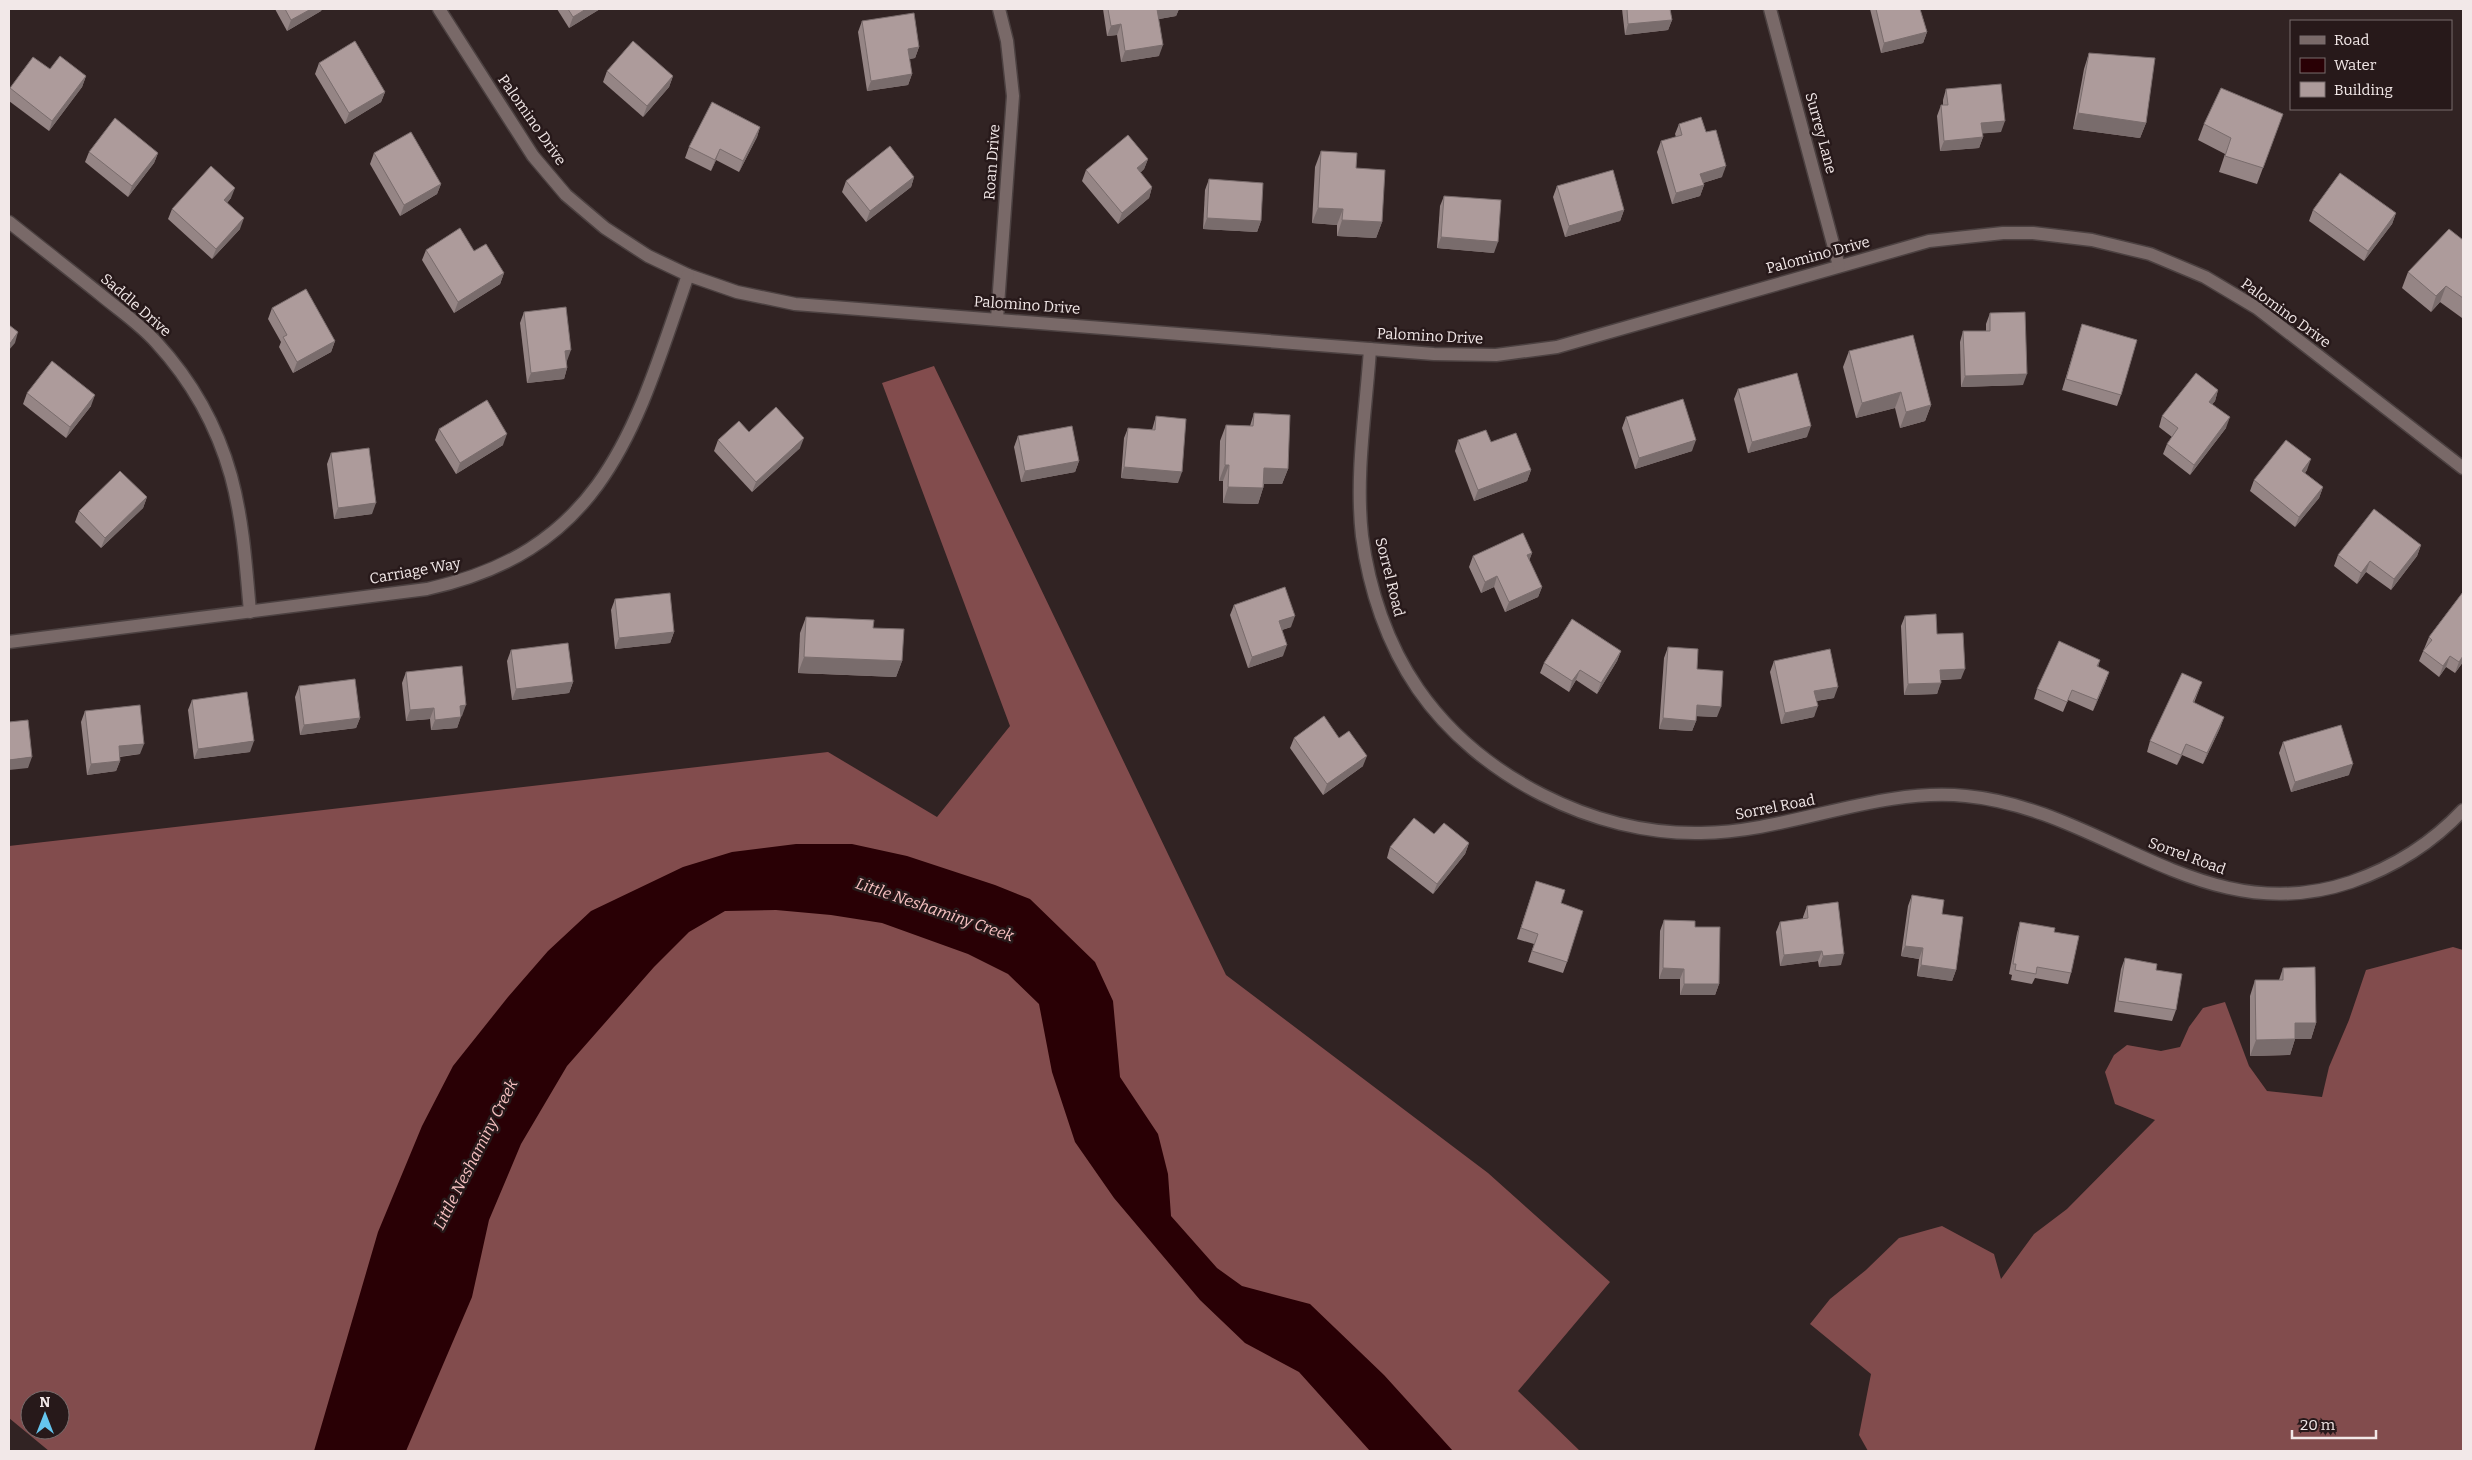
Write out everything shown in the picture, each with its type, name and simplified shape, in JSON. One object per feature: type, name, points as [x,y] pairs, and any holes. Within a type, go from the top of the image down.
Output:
[{"type":"street","name":"Palomino Drive","points":[[438,9],[533,156],[566,195],[605,228],[640,251],[688,275],[737,292],[796,304],[1434,354],[1496,355],[1556,347],[1929,241],[2003,233],[2032,233],[2092,240],[2150,254],[2205,278],[2257,308],[2463,468]]},
{"type":"street","name":"Roan Drive","points":[[997,319],[1013,96],[1007,41],[999,9]]},
{"type":"street","name":"Surrey Lane","points":[[1770,9],[1839,266]]},
{"type":"street","name":"Saddle Drive","points":[[9,222],[142,329],[154,340],[185,378],[204,410],[224,454],[231,478],[241,526],[250,612]]},
{"type":"street","name":"Carriage Way","points":[[9,642],[427,589],[463,581],[497,568],[529,551],[558,529],[584,504],[606,475],[624,443],[666,339],[688,275]]},
{"type":"street","name":"Sorrel Road","points":[[1370,349],[1360,487],[1362,536],[1381,616],[1397,654],[1418,689],[1444,721],[1474,749],[1510,776],[1554,802],[1593,817],[1644,829],[1697,833],[1749,831],[1884,800],[1924,795],[1965,796],[2005,802],[2044,814],[2186,876],[2219,887],[2271,894],[2306,892],[2337,886],[2371,875],[2404,858],[2434,838],[2463,810]]},
{"type":"shaded area","points":[[934,366],[1226,975],[1488,1173],[1610,1282],[1518,1391],[1580,1451],[49,1451],[36,1440],[70,1440],[70,1390],[20,1390],[20,1427],[9,1418],[9,846],[828,752],[937,817],[1010,726],[882,383]]},
{"type":"shaded area","points":[[2453,947],[2463,950],[2463,1451],[1868,1451],[1859,1435],[1871,1374],[1810,1324],[1830,1299],[1866,1270],[1899,1238],[1942,1226],[1994,1254],[2001,1279],[2034,1234],[2067,1209],[2155,1120],[2115,1104],[2105,1072],[2114,1055],[2127,1045],[2161,1051],[2180,1047],[2189,1027],[2203,1008],[2225,1002],[2249,1066],[2267,1091],[2322,1097],[2329,1067],[2349,1020],[2366,970]]},
{"type":"water","name":"Little Neshaminy Creek","points":[[796,844],[852,844],[907,856],[995,885],[1030,899],[1095,962],[1113,1001],[1120,1077],[1158,1134],[1168,1174],[1171,1216],[1217,1268],[1242,1286],[1310,1304],[1384,1375],[1453,1451],[1370,1451],[1299,1372],[1245,1343],[1200,1300],[1114,1198],[1075,1142],[1052,1072],[1039,1004],[1008,974],[968,954],[882,923],[831,915],[776,910],[725,911],[689,932],[654,967],[567,1066],[521,1144],[489,1220],[472,1297],[406,1451],[314,1451],[378,1232],[422,1126],[453,1066],[508,997],[548,951],[591,911],[683,867],[732,852]]},
{"type":"building","points":[[285,9],[311,9],[291,20]]},
{"type":"building","points":[[568,9],[586,9],[573,17]]},
{"type":"building","points":[[1108,9],[1157,9],[1163,45],[1125,51],[1121,24],[1111,26]]},
{"type":"building","points":[[1627,9],[1670,9],[1672,20],[1628,24]]},
{"type":"building","points":[[1876,9],[1920,9],[1927,32],[1884,43]]},
{"type":"building","points":[[914,13],[919,47],[908,49],[912,74],[871,81],[862,21]]},
{"type":"building","points":[[355,41],[385,92],[349,113],[319,63]]},
{"type":"building","points":[[633,41],[673,76],[647,106],[607,71]]},
{"type":"building","points":[[2089,53],[2155,58],[2146,123],[2078,113]]},
{"type":"building","points":[[60,56],[86,76],[52,121],[10,88],[33,57],[50,69]]},
{"type":"building","points":[[2001,84],[2005,121],[1981,123],[1983,137],[1944,141],[1941,105],[1948,105],[1946,89]]},
{"type":"building","points":[[2221,88],[2283,114],[2263,168],[2225,156],[2231,138],[2204,124]]},
{"type":"building","points":[[712,102],[760,127],[743,161],[720,149],[715,160],[689,147]]},
{"type":"building","points":[[1701,117],[1706,132],[1716,130],[1726,166],[1700,174],[1704,185],[1676,193],[1661,141],[1682,135],[1679,124]]},
{"type":"building","points":[[115,118],[158,153],[132,186],[89,152]]},
{"type":"building","points":[[411,132],[441,184],[404,205],[374,153]]},
{"type":"building","points":[[1128,135],[1148,159],[1137,168],[1152,187],[1122,213],[1086,170]]},
{"type":"building","points":[[890,146],[914,177],[870,211],[846,181]]},
{"type":"building","points":[[1321,151],[1357,153],[1356,168],[1385,170],[1382,222],[1342,220],[1343,209],[1318,208]]},
{"type":"building","points":[[211,166],[235,188],[224,200],[244,218],[216,249],[172,209]]},
{"type":"building","points":[[1613,170],[1624,210],[1569,226],[1557,186]]},
{"type":"building","points":[[2340,173],[2396,213],[2368,251],[2313,210]]},
{"type":"building","points":[[1209,179],[1263,183],[1261,221],[1207,218]]},
{"type":"building","points":[[1444,196],[1501,200],[1498,242],[1441,237]]},
{"type":"building","points":[[460,228],[474,251],[486,244],[504,273],[458,302],[426,250]]},
{"type":"building","points":[[2449,229],[2463,240],[2463,298],[2446,286],[2436,296],[2408,272]]},
{"type":"building","points":[[306,289],[335,341],[297,362],[283,337],[287,335],[272,308]]},
{"type":"building","points":[[566,307],[571,350],[565,351],[567,368],[531,373],[524,312]]},
{"type":"building","points":[[2025,312],[2027,374],[1965,376],[1963,331],[1990,331],[1990,313]]},
{"type":"building","points":[[2082,324],[2137,340],[2121,395],[2066,379]]},
{"type":"building","points":[[9,325],[18,332],[9,345]]},
{"type":"building","points":[[1913,335],[1931,405],[1906,412],[1901,392],[1862,403],[1849,351]]},
{"type":"building","points":[[52,361],[95,395],[70,427],[27,393]]},
{"type":"building","points":[[1797,373],[1811,426],[1752,442],[1738,389]]},
{"type":"building","points":[[2196,373],[2218,390],[2209,402],[2230,417],[2194,465],[2167,444],[2178,428],[2162,416]]},
{"type":"building","points":[[1683,399],[1696,440],[1639,458],[1626,417]]},
{"type":"building","points":[[487,400],[507,434],[460,463],[439,429]]},
{"type":"building","points":[[776,407],[804,438],[756,482],[718,440],[739,421],[749,432]]},
{"type":"building","points":[[1254,413],[1290,415],[1288,469],[1264,468],[1263,488],[1228,487],[1229,465],[1225,465],[1226,425],[1253,426]]},
{"type":"building","points":[[1156,416],[1186,419],[1182,472],[1124,467],[1128,428],[1155,430]]},
{"type":"building","points":[[1072,426],[1079,461],[1025,471],[1018,436]]},
{"type":"building","points":[[1486,430],[1491,442],[1516,433],[1531,470],[1478,490],[1458,440]]},
{"type":"building","points":[[2286,440],[2311,459],[2302,471],[2323,487],[2299,517],[2254,480]]},
{"type":"building","points":[[369,448],[376,503],[338,508],[331,453]]},
{"type":"building","points":[[120,471],[147,497],[105,538],[79,511]]},
{"type":"building","points":[[2374,509],[2421,545],[2394,579],[2370,561],[2361,573],[2338,555]]},
{"type":"building","points":[[1523,533],[1532,553],[1527,555],[1542,587],[1509,602],[1497,576],[1485,582],[1473,556]]},
{"type":"building","points":[[1285,587],[1295,616],[1279,621],[1287,645],[1252,657],[1234,605]]},
{"type":"building","points":[[2463,592],[2463,656],[2459,662],[2450,656],[2443,666],[2423,651],[2432,640],[2429,637]]},
{"type":"building","points":[[670,593],[674,632],[619,638],[615,599]]},
{"type":"building","points":[[1936,614],[1937,634],[1963,633],[1965,669],[1940,670],[1941,683],[1908,684],[1905,616]]},
{"type":"building","points":[[806,617],[874,620],[873,628],[904,629],[902,661],[804,657]]},
{"type":"building","points":[[1572,619],[1621,651],[1601,683],[1580,670],[1572,681],[1544,663]]},
{"type":"building","points":[[2059,641],[2100,660],[2097,666],[2109,672],[2097,700],[2072,690],[2067,702],[2037,689]]},
{"type":"building","points":[[568,643],[573,682],[516,689],[511,650]]},
{"type":"building","points":[[1668,647],[1698,649],[1697,669],[1723,671],[1721,707],[1697,705],[1696,721],[1663,718]]},
{"type":"building","points":[[1830,649],[1838,687],[1814,691],[1818,706],[1785,713],[1774,661]]},
{"type":"building","points":[[462,666],[466,705],[460,706],[461,717],[435,720],[434,708],[410,710],[406,672]]},
{"type":"building","points":[[2182,673],[2202,682],[2193,702],[2224,717],[2207,753],[2186,744],[2181,755],[2150,741]]},
{"type":"building","points":[[355,679],[360,718],[304,725],[299,686]]},
{"type":"building","points":[[247,692],[254,741],[198,749],[192,700]]},
{"type":"building","points":[[140,705],[144,744],[119,746],[120,761],[91,764],[85,711]]},
{"type":"building","points":[[1324,716],[1339,738],[1349,731],[1367,756],[1327,784],[1294,738]]},
{"type":"building","points":[[28,720],[32,757],[9,760],[9,722]]},
{"type":"building","points":[[2341,725],[2353,764],[2295,782],[2283,742]]},
{"type":"building","points":[[1414,818],[1434,834],[1444,823],[1469,843],[1437,884],[1390,847]]},
{"type":"building","points":[[1536,881],[1565,890],[1561,903],[1583,911],[1567,962],[1532,951],[1538,934],[1521,928]]},
{"type":"building","points":[[1912,895],[1944,900],[1942,914],[1963,917],[1956,970],[1921,965],[1923,948],[1905,946]]},
{"type":"building","points":[[1838,902],[1844,954],[1823,956],[1822,951],[1784,955],[1780,922],[1808,918],[1807,906]]},
{"type":"building","points":[[1664,920],[1695,921],[1695,927],[1720,927],[1719,984],[1684,984],[1684,969],[1663,968]]},
{"type":"building","points":[[2020,922],[2055,928],[2054,932],[2079,936],[2071,973],[2037,967],[2036,974],[2015,970],[2016,964],[2013,964]]},
{"type":"building","points":[[2125,958],[2157,964],[2156,970],[2182,974],[2176,1010],[2118,1001]]},
{"type":"building","points":[[2315,967],[2316,1023],[2295,1023],[2295,1039],[2256,1040],[2255,980],[2283,980],[2283,968]]}]
